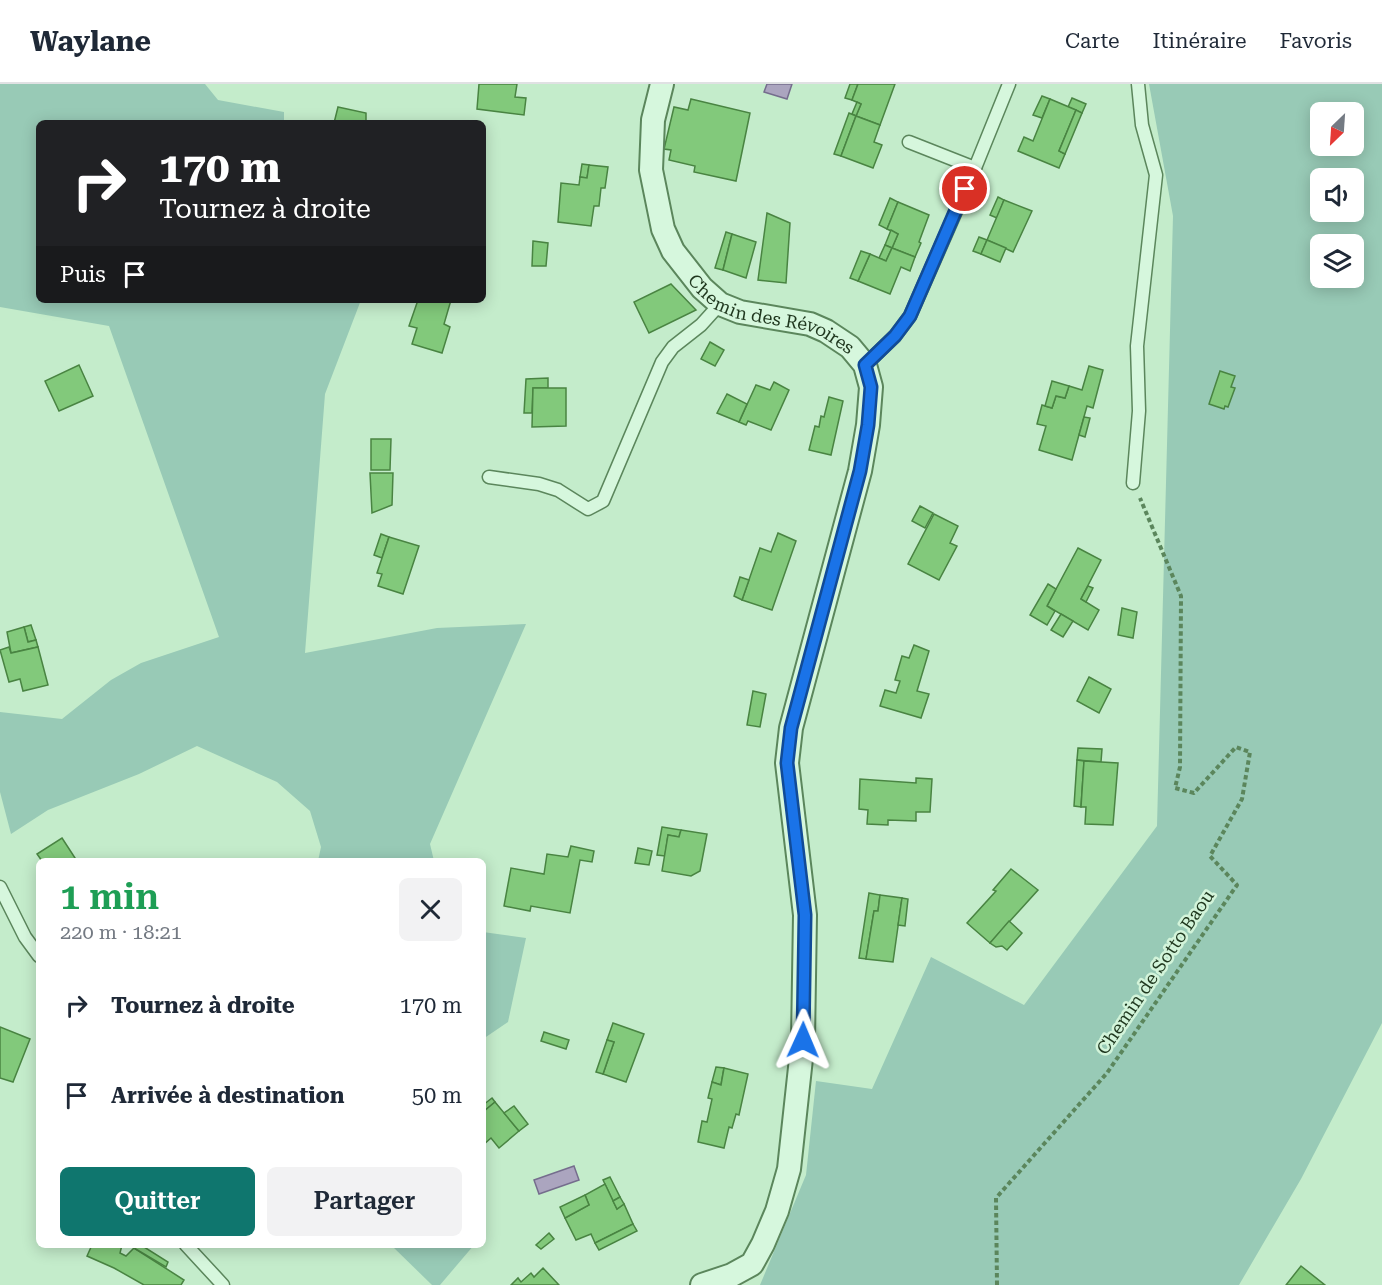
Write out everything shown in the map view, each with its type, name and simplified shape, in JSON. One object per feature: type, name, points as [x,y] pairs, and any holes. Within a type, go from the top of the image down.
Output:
[{"type":"street","name":"Chemin des Révoires","points":[[662,84],[653,120],[651,161],[663,229],[673,251],[702,288],[720,304],[740,312],[810,324],[826,330],[850,347],[865,365],[871,387],[868,425],[860,471],[791,728],[787,763],[805,915],[803,1040],[789,1169],[777,1211],[752,1264],[732,1275],[702,1285]]},
{"type":"lane","points":[[865,365],[895,336],[910,316],[1009,84]]},
{"type":"lane","points":[[1133,483],[1138,411],[1137,346],[1156,175],[1142,125],[1138,84]]},
{"type":"lane","points":[[909,142],[975,168]]},
{"type":"lane","points":[[489,477],[539,484],[558,490],[588,509],[603,501],[662,362],[673,347],[701,325],[720,304]]},
{"type":"lane","points":[[0,887],[25,937],[36,952]]},
{"type":"lane","points":[[189,1248],[224,1285]]},
{"type":"path","name":"Chemin de Sotto Baou","points":[[997,1285],[996,1198],[1107,1073],[1237,885],[1210,856],[1242,799],[1250,752],[1236,747],[1194,793],[1175,788],[1180,767],[1181,596],[1133,483]]},
{"type":"green space","points":[[0,84],[205,84],[218,100],[284,112],[284,120],[36,120],[36,303],[360,303],[325,394],[305,653],[437,628],[526,624],[430,844],[433,858],[319,858],[321,847],[310,811],[277,782],[197,746],[139,774],[48,810],[11,834],[0,792],[0,712],[62,719],[111,680],[141,663],[219,637],[109,326],[0,307]]},
{"type":"green space","points":[[1149,84],[1382,84],[1382,1023],[1301,1179],[1239,1285],[760,1285],[806,1175],[816,1081],[872,1089],[931,957],[1024,1005],[1157,826],[1173,216]]},
{"type":"green space","points":[[486,932],[526,938],[508,1022],[486,1037]]},
{"type":"green space","points":[[394,1248],[471,1248],[440,1285],[432,1285]]},
{"type":"shaded area","points":[[767,84],[792,84],[787,99],[764,92]]},
{"type":"shaded area","points":[[574,1166],[579,1180],[539,1194],[534,1180]]},
{"type":"building","points":[[479,84],[517,84],[515,97],[526,98],[524,115],[477,109]]},
{"type":"building","points":[[850,84],[858,84],[852,100],[845,98]]},
{"type":"building","points":[[858,84],[895,84],[880,125],[856,116],[861,104],[852,100]]},
{"type":"building","points":[[1042,96],[1050,99],[1042,118],[1033,115]]},
{"type":"building","points":[[1072,98],[1086,104],[1082,113],[1068,107]]},
{"type":"building","points":[[691,99],[750,113],[736,181],[694,172],[695,166],[669,160],[671,150],[664,149],[674,107],[688,110]]},
{"type":"building","points":[[1050,99],[1076,110],[1059,151],[1065,154],[1059,168],[1018,151],[1024,137],[1033,141]]},
{"type":"building","points":[[857,102],[861,104],[856,116],[852,114]]},
{"type":"building","points":[[338,107],[366,113],[366,120],[335,120]]},
{"type":"building","points":[[1076,110],[1082,113],[1065,154],[1059,151]]},
{"type":"building","points":[[849,113],[856,116],[841,156],[834,154]]},
{"type":"building","points":[[856,116],[880,125],[874,142],[882,145],[873,168],[841,156]]},
{"type":"building","points":[[582,164],[589,165],[587,178],[580,177]]},
{"type":"building","points":[[589,165],[608,167],[605,188],[601,188],[599,206],[594,206],[591,226],[558,222],[561,183],[579,185],[580,177],[587,178]]},
{"type":"building","points":[[998,197],[1004,200],[997,218],[990,215]]},
{"type":"building","points":[[890,198],[898,202],[887,229],[879,225]]},
{"type":"building","points":[[1004,200],[1032,211],[1013,252],[987,240]]},
{"type":"building","points":[[898,202],[929,215],[915,257],[892,248],[898,234],[887,229]]},
{"type":"building","points":[[767,213],[790,223],[786,283],[758,280]]},
{"type":"building","points":[[891,230],[898,234],[892,248],[885,245]]},
{"type":"building","points":[[726,232],[732,234],[723,270],[715,268]]},
{"type":"building","points":[[732,234],[756,242],[746,278],[723,270]]},
{"type":"building","points":[[979,237],[987,240],[981,254],[973,251]]},
{"type":"building","points":[[987,240],[1006,248],[1000,262],[981,254]]},
{"type":"building","points":[[533,241],[548,243],[546,266],[532,266]]},
{"type":"building","points":[[885,245],[892,248],[886,261],[879,258]]},
{"type":"building","points":[[892,248],[915,257],[910,271],[901,267],[890,294],[858,281],[870,254],[886,261]]},
{"type":"building","points":[[861,251],[870,254],[858,281],[850,278]]},
{"type":"building","points":[[671,284],[696,310],[649,333],[634,302]]},
{"type":"building","points":[[417,303],[450,303],[444,324],[450,327],[442,353],[412,344],[417,328],[409,326]]},
{"type":"building","points":[[710,342],[724,350],[715,366],[701,359]]},
{"type":"building","points":[[79,365],[93,396],[59,411],[45,381]]},
{"type":"building","points":[[1089,366],[1103,370],[1093,408],[1087,406],[1072,460],[1039,450],[1046,426],[1037,424],[1042,405],[1052,408],[1056,396],[1065,398],[1069,386],[1082,390]]},
{"type":"building","points":[[1220,371],[1235,376],[1231,387],[1235,388],[1228,407],[1225,406],[1224,409],[1209,404]]},
{"type":"building","points":[[548,378],[548,388],[533,388],[532,413],[524,413],[526,379]]},
{"type":"building","points":[[1052,381],[1069,386],[1065,398],[1056,396],[1052,408],[1045,406]]},
{"type":"building","points":[[774,382],[789,390],[771,430],[748,421],[746,425],[739,422],[756,385],[770,390]]},
{"type":"building","points":[[533,388],[566,388],[566,426],[532,427]]},
{"type":"building","points":[[727,394],[747,404],[739,422],[717,413]]},
{"type":"building","points":[[829,397],[843,401],[831,455],[809,450],[815,426],[819,427],[821,416],[824,417]]},
{"type":"building","points":[[1084,417],[1090,418],[1085,437],[1079,435]]},
{"type":"building","points":[[371,439],[391,439],[390,470],[371,470]]},
{"type":"building","points":[[370,473],[393,473],[392,505],[372,513]]},
{"type":"building","points":[[920,506],[933,513],[925,528],[912,521]]},
{"type":"building","points":[[934,514],[958,526],[950,543],[957,546],[939,580],[908,564]]},
{"type":"building","points":[[778,533],[796,541],[772,610],[742,600],[760,548],[771,552]]},
{"type":"building","points":[[381,534],[389,537],[382,558],[374,555]]},
{"type":"building","points":[[389,537],[419,546],[403,594],[378,586],[382,574],[377,573]]},
{"type":"building","points":[[1078,548],[1101,560],[1081,599],[1099,610],[1088,630],[1047,606]]},
{"type":"building","points":[[740,577],[749,580],[742,600],[734,596]]},
{"type":"building","points":[[1048,584],[1056,589],[1047,606],[1055,611],[1047,625],[1030,615]]},
{"type":"building","points":[[1088,586],[1093,588],[1086,602],[1081,599]]},
{"type":"building","points":[[1122,608],[1137,612],[1133,638],[1118,635]]},
{"type":"building","points":[[1061,614],[1073,621],[1063,637],[1051,630]]},
{"type":"building","points":[[31,625],[36,640],[28,642],[24,627]]},
{"type":"building","points":[[24,627],[28,642],[36,640],[38,647],[11,653],[7,632]]},
{"type":"building","points":[[914,645],[929,651],[917,691],[929,694],[921,718],[880,706],[885,690],[896,693],[900,681],[895,680],[902,656],[909,658]]},
{"type":"building","points":[[9,647],[11,653],[38,647],[48,685],[23,691],[20,679],[9,682],[0,650]]},
{"type":"building","points":[[1089,677],[1111,689],[1099,713],[1077,701]]},
{"type":"building","points":[[753,691],[766,694],[760,727],[747,725]]},
{"type":"building","points":[[1078,748],[1102,749],[1101,762],[1077,760]]},
{"type":"building","points":[[1077,760],[1084,761],[1081,807],[1074,806]]},
{"type":"building","points":[[1084,761],[1118,763],[1113,825],[1085,824],[1086,807],[1081,807]]},
{"type":"building","points":[[916,778],[932,779],[930,812],[916,812],[916,821],[888,820],[888,825],[867,824],[868,810],[859,809],[860,779],[916,783]]},
{"type":"building","points":[[662,827],[681,830],[679,837],[668,835],[665,856],[657,855]]},
{"type":"building","points":[[681,830],[707,834],[700,871],[691,876],[662,871],[668,835],[679,837]]},
{"type":"building","points":[[62,838],[75,858],[40,858],[37,854]]},
{"type":"building","points":[[571,846],[594,851],[592,862],[580,860],[570,913],[531,906],[530,911],[504,906],[511,868],[544,874],[547,854],[568,857]]},
{"type":"building","points":[[638,848],[652,851],[649,865],[635,863]]},
{"type":"building","points":[[1011,869],[1038,890],[990,943],[967,923],[996,891],[993,890]]},
{"type":"building","points":[[869,893],[880,895],[878,911],[874,911],[866,959],[859,958]]},
{"type":"building","points":[[880,895],[902,898],[893,962],[866,959],[874,911],[878,911]]},
{"type":"building","points":[[902,898],[908,899],[905,926],[898,925]]},
{"type":"building","points":[[1009,921],[1022,933],[1007,950],[990,943]]},
{"type":"building","points":[[613,1023],[644,1034],[626,1082],[603,1074],[614,1042],[607,1040]]},
{"type":"building","points":[[0,1027],[30,1039],[13,1082],[0,1078]]},
{"type":"building","points":[[544,1032],[569,1040],[566,1049],[541,1041]]},
{"type":"building","points":[[607,1040],[614,1042],[603,1074],[596,1072]]},
{"type":"building","points":[[716,1067],[724,1068],[721,1085],[712,1082]]},
{"type":"building","points":[[724,1068],[748,1074],[739,1115],[736,1114],[732,1128],[729,1127],[724,1148],[698,1142],[702,1121],[707,1122],[712,1099],[708,1098],[712,1082],[721,1085]]},
{"type":"building","points":[[492,1098],[495,1102],[486,1110],[486,1103]]},
{"type":"building","points":[[495,1102],[519,1131],[499,1148],[491,1138],[486,1142],[486,1110]]},
{"type":"building","points":[[514,1106],[528,1124],[519,1131],[504,1113]]},
{"type":"building","points":[[610,1177],[620,1197],[613,1201],[603,1180]]},
{"type":"building","points":[[605,1184],[617,1209],[624,1204],[633,1224],[595,1243],[591,1234],[576,1240],[565,1218],[589,1205],[585,1195]]},
{"type":"building","points":[[585,1195],[589,1205],[565,1218],[560,1207]]},
{"type":"building","points":[[620,1197],[624,1204],[617,1209],[613,1201]]},
{"type":"building","points":[[633,1224],[637,1231],[599,1250],[595,1243]]},
{"type":"building","points":[[549,1233],[554,1239],[541,1249],[536,1245]]},
{"type":"building","points":[[91,1248],[121,1248],[120,1253],[126,1256],[134,1248],[184,1280],[181,1285],[144,1285],[87,1256]]},
{"type":"building","points":[[134,1248],[146,1248],[168,1262],[166,1267]]},
{"type":"building","points":[[1301,1266],[1325,1285],[1286,1285]]},
{"type":"building","points":[[543,1268],[559,1285],[511,1285],[518,1278],[521,1282],[531,1273],[534,1277]]},
{"type":"route","points":[[803,1040],[805,915],[787,763],[791,728],[860,471],[868,425],[871,387],[865,365],[895,336],[910,316],[965,189]]}]
